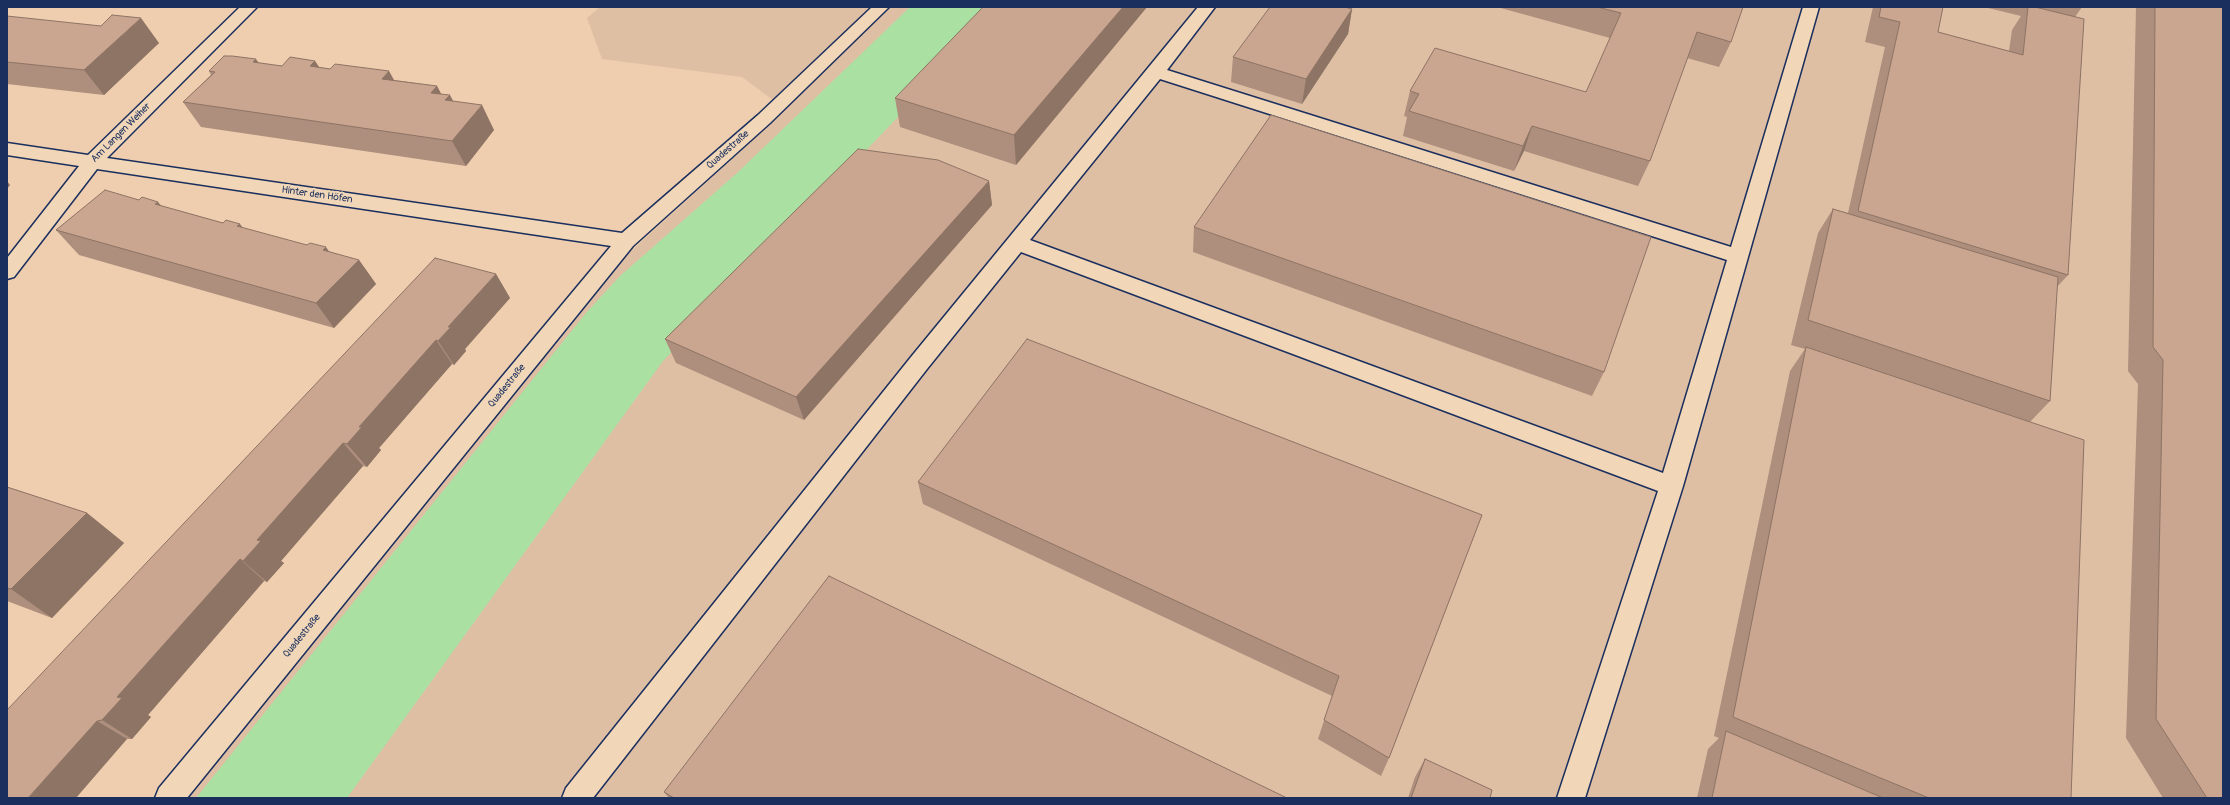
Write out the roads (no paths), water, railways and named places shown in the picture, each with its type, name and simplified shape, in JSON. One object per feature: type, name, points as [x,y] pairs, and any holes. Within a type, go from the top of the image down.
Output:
[{"type":"street","name":"Am Langen Weiher","points":[[7,272],[92,162],[250,7]]},
{"type":"street","name":"Quadestraße","points":[[169,798],[626,240],[764,119],[881,7]]},
{"type":"street","points":[[576,798],[918,363],[1156,72],[1207,7]]},
{"type":"street","points":[[1571,798],[1671,486],[1811,7]]},
{"type":"street","points":[[1156,72],[1738,256]]},
{"type":"street","name":"Hinter den Höfen","points":[[7,149],[626,240]]},
{"type":"street","points":[[1016,243],[1671,486]]}]
